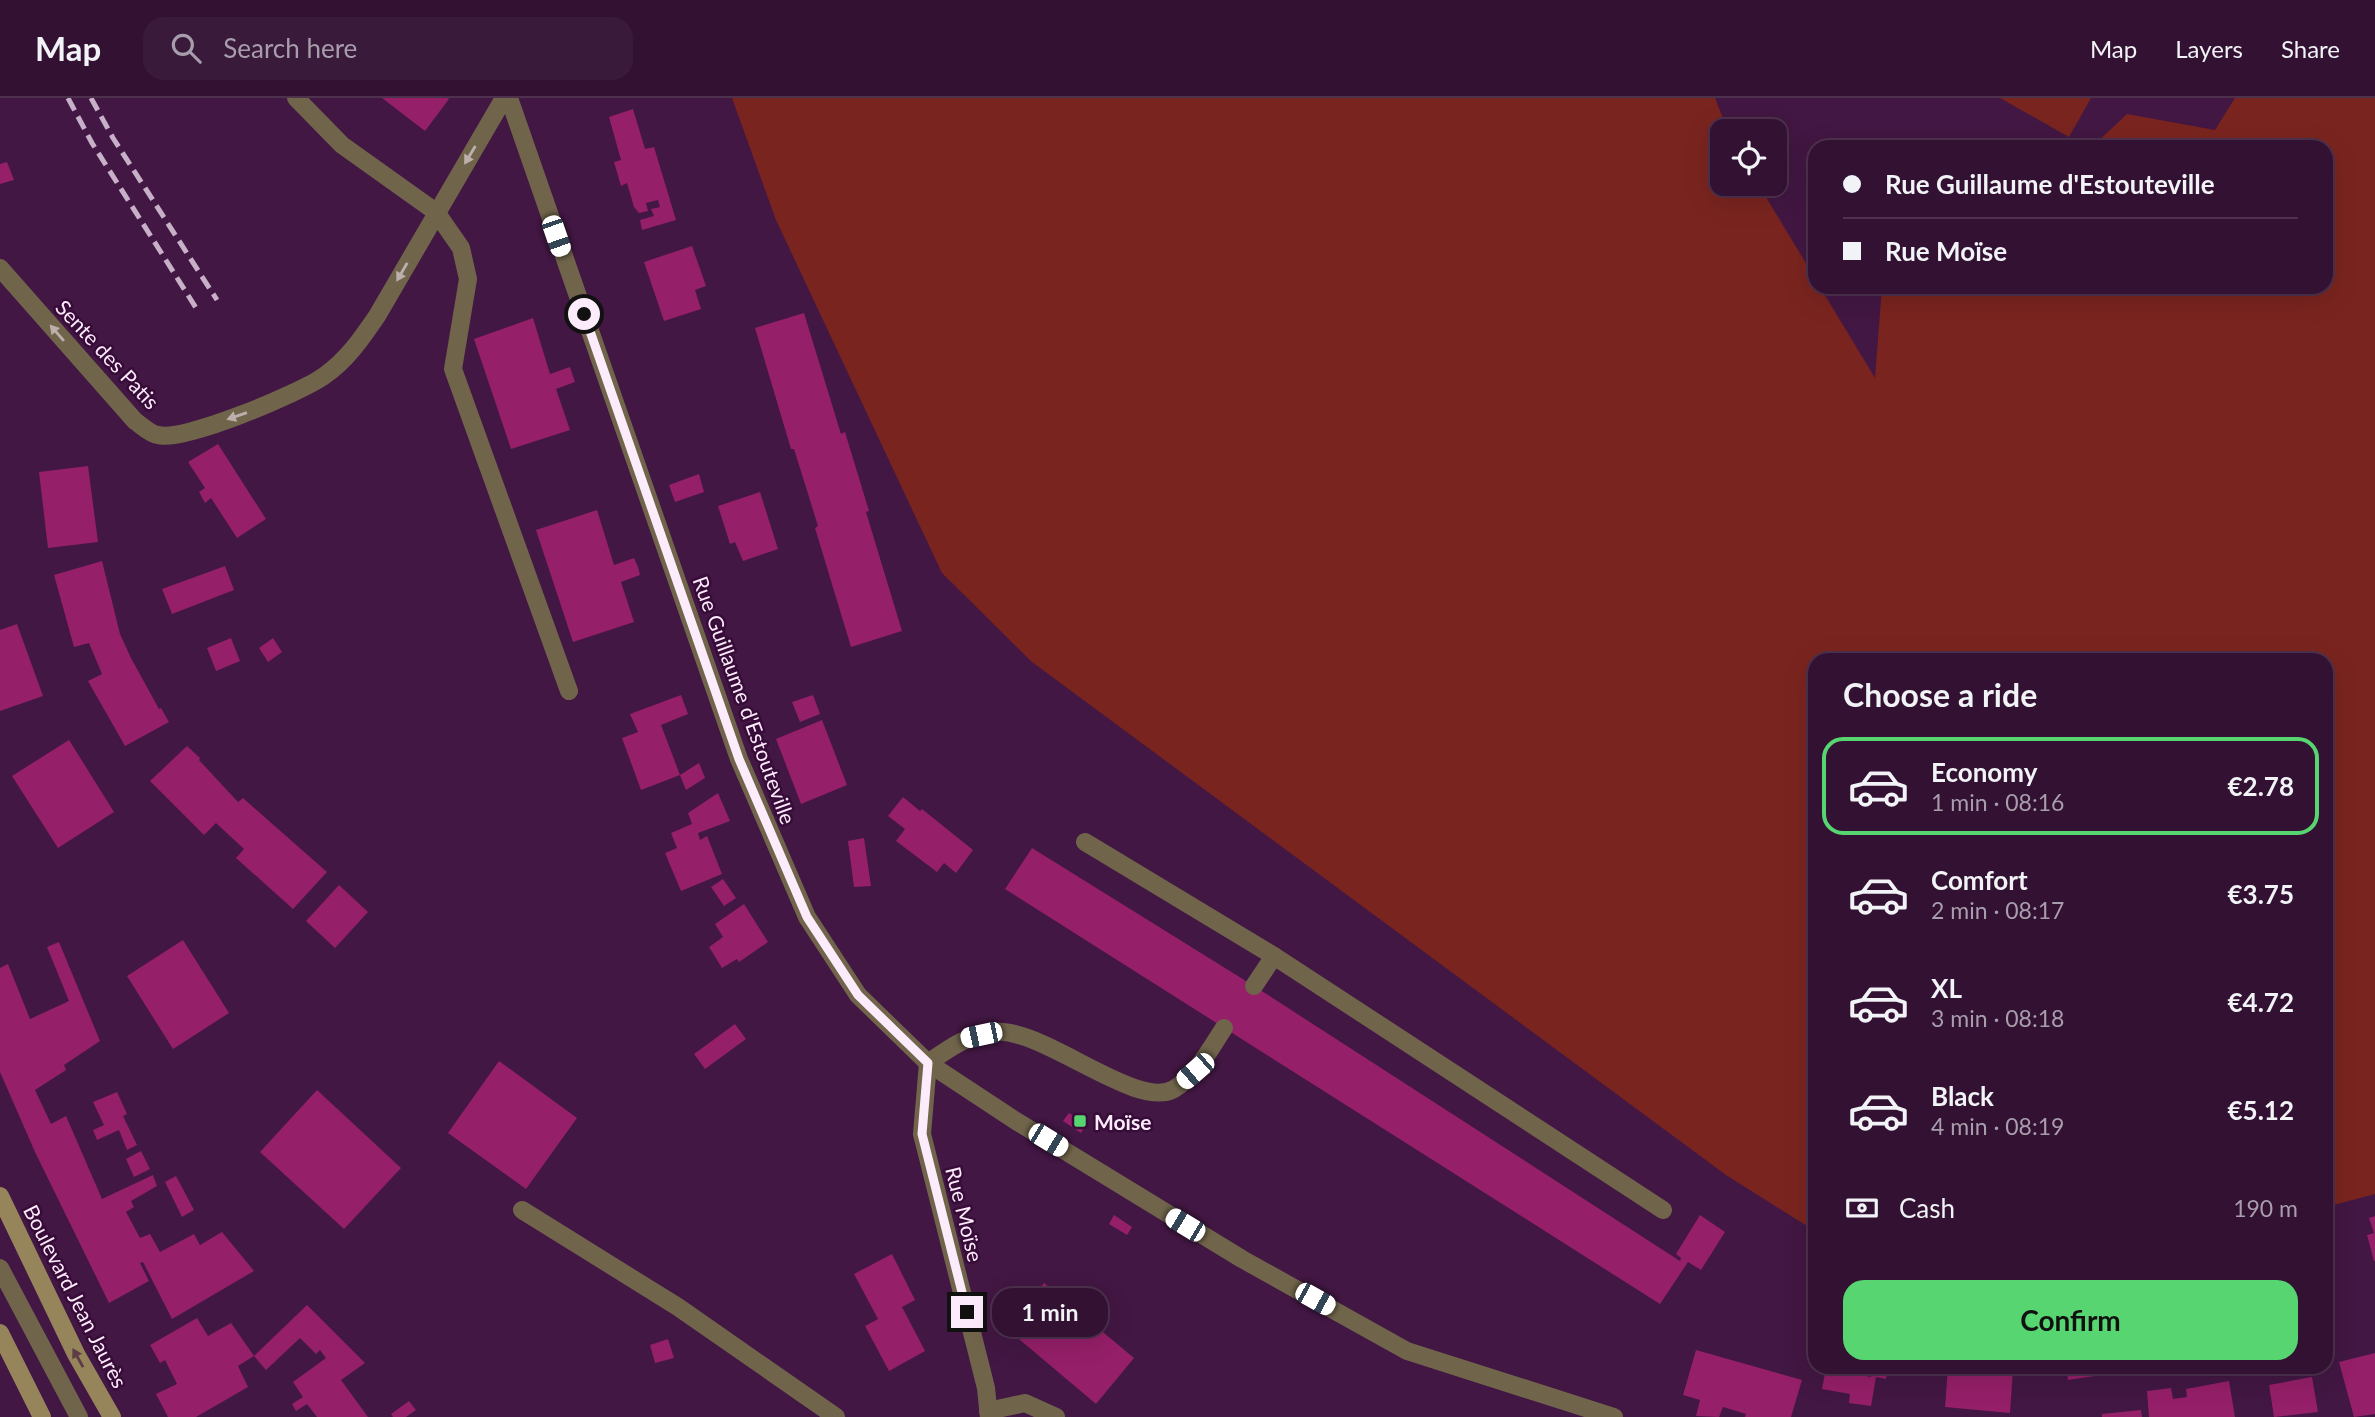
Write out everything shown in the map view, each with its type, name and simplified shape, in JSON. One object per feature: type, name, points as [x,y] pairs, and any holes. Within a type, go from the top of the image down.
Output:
[{"type":"main road","name":"Boulevard Jean Jaurès","points":[[0,1196],[76,1354],[112,1417]]},
{"type":"main road","points":[[0,1333],[37,1416]]},
{"type":"street","points":[[296,98],[342,145],[436,212],[461,248],[468,279],[453,369],[569,691]]},
{"type":"street","name":"Sente des Patis","points":[[0,268],[135,421],[157,435],[178,435],[245,415],[323,377],[355,348],[377,316],[436,212],[506,98]]},
{"type":"street","name":"Rue Guillaume d'Estouteville","points":[[506,98],[739,759],[807,917],[858,995],[928,1063],[1016,1121],[1242,1259],[1407,1352],[1614,1417]]},
{"type":"street","points":[[1085,842],[1274,956],[1663,1210]]},
{"type":"street","points":[[1254,986],[1274,956]]},
{"type":"street","points":[[928,1063],[964,1038],[997,1031],[1028,1037],[1143,1092],[1172,1091],[1195,1071],[1224,1028]]},
{"type":"street","name":"Rue Moïse","points":[[928,1063],[922,1134],[986,1388],[989,1414]]},
{"type":"street","points":[[522,1210],[678,1307],[836,1417]]},
{"type":"street","points":[[0,1268],[79,1417]]},
{"type":"street","points":[[989,1414],[1026,1402],[1056,1417]]},
{"type":"shaded area","points":[[732,98],[1715,98],[1723,119],[1710,119],[1710,196],[1765,196],[1808,266],[1808,294],[1824,294],[1875,378],[1881,294],[2333,294],[2333,140],[2099,140],[2127,114],[2215,130],[2235,98],[2375,98],[2375,1194],[2333,1205],[2333,653],[1808,653],[1808,1227],[1726,1175],[1032,662],[942,573],[776,220]]},
{"type":"shaded area","points":[[2000,98],[2091,98],[2069,137]]},
{"type":"building","points":[[382,98],[448,98],[449,99],[425,131]]},
{"type":"building","points":[[633,109],[645,149],[654,147],[676,220],[642,230],[640,220],[654,216],[651,209],[660,207],[658,200],[646,203],[648,211],[639,213],[634,207],[627,183],[621,186],[614,162],[621,160],[609,117]]},
{"type":"building","points":[[7,162],[14,180],[0,184],[0,164]]},
{"type":"building","points":[[692,246],[706,286],[695,290],[701,309],[664,321],[644,262]]},
{"type":"building","points":[[804,313],[841,434],[845,432],[902,631],[851,647],[815,528],[818,526],[794,449],[791,449],[755,328]]},
{"type":"building","points":[[533,318],[550,374],[570,367],[575,382],[556,389],[570,430],[511,449],[474,339]]},
{"type":"building","points":[[218,444],[266,519],[237,538],[211,498],[205,503],[199,492],[205,488],[188,462]]},
{"type":"building","points":[[88,466],[98,542],[48,548],[39,472]]},
{"type":"building","points":[[699,474],[704,492],[675,502],[669,485]]},
{"type":"building","points":[[760,492],[778,549],[743,561],[735,542],[730,544],[718,506]]},
{"type":"building","points":[[597,510],[614,565],[634,558],[638,567],[640,575],[621,582],[634,622],[573,642],[536,530]]},
{"type":"building","points":[[102,561],[120,634],[159,709],[161,708],[169,722],[125,746],[88,681],[102,674],[89,643],[74,647],[54,575]]},
{"type":"building","points":[[225,566],[234,590],[172,614],[162,589]]},
{"type":"building","points":[[17,624],[43,696],[0,711],[0,630]]},
{"type":"building","points":[[231,638],[240,661],[216,671],[207,648]]},
{"type":"building","points":[[273,638],[282,652],[268,662],[259,648]]},
{"type":"building","points":[[681,695],[688,714],[661,725],[680,775],[641,790],[622,738],[638,732],[630,714]]},
{"type":"building","points":[[813,695],[820,714],[800,722],[792,702]]},
{"type":"building","points":[[822,720],[847,785],[801,804],[776,739]]},
{"type":"building","points":[[69,740],[114,812],[58,848],[12,776]]},
{"type":"building","points":[[187,746],[238,802],[243,798],[327,872],[293,909],[236,858],[244,849],[216,823],[204,835],[150,781]]},
{"type":"building","points":[[699,763],[705,778],[686,790],[680,775]]},
{"type":"building","points":[[718,793],[730,821],[698,833],[700,840],[707,836],[722,874],[681,891],[665,853],[677,848],[671,833],[692,824],[688,813]]},
{"type":"building","points":[[903,797],[973,850],[956,873],[944,863],[937,872],[896,841],[905,829],[888,816]]},
{"type":"building","points":[[864,838],[871,886],[854,887],[848,841]]},
{"type":"building","points":[[1032,848],[1254,986],[1680,1261],[1681,1258],[1676,1254],[1700,1215],[1725,1232],[1701,1270],[1688,1262],[1660,1304],[1005,889]]},
{"type":"building","points":[[723,879],[736,898],[724,906],[711,887]]},
{"type":"building","points":[[339,885],[368,912],[335,948],[306,921]]},
{"type":"building","points":[[744,904],[768,942],[739,962],[737,959],[722,968],[709,947],[723,937],[715,924]]},
{"type":"building","points":[[183,940],[229,1013],[173,1049],[127,976]]},
{"type":"building","points":[[59,942],[100,1041],[64,1065],[66,1070],[35,1090],[51,1124],[66,1116],[102,1199],[153,1175],[157,1186],[131,1201],[134,1207],[126,1212],[140,1238],[150,1234],[160,1252],[194,1234],[200,1245],[222,1232],[254,1271],[172,1319],[143,1262],[140,1263],[149,1281],[109,1303],[35,1152],[0,1072],[0,968],[8,964],[30,1019],[69,1001],[47,947]]},
{"type":"building","points":[[735,1024],[746,1039],[705,1069],[694,1054]]},
{"type":"building","points":[[499,1061],[577,1118],[526,1189],[448,1133]]},
{"type":"building","points":[[317,1090],[401,1168],[344,1229],[260,1152]]},
{"type":"building","points":[[117,1092],[127,1114],[123,1116],[137,1145],[127,1150],[119,1130],[97,1140],[93,1130],[104,1125],[93,1102]]},
{"type":"building","points":[[1069,1113],[1086,1124],[1081,1133],[1063,1121]]},
{"type":"building","points":[[141,1151],[150,1169],[134,1177],[126,1159]]},
{"type":"building","points":[[176,1176],[194,1210],[182,1217],[165,1182]]},
{"type":"building","points":[[1114,1215],[1132,1227],[1127,1235],[1109,1224]]},
{"type":"building","points":[[2375,1216],[2374,1261],[2367,1235],[2374,1233],[2369,1218]]},
{"type":"building","points":[[892,1254],[915,1300],[902,1307],[925,1351],[889,1371],[865,1326],[878,1319],[854,1274]]},
{"type":"building","points":[[1044,1283],[1134,1358],[1096,1404],[1007,1329]]},
{"type":"building","points":[[307,1305],[365,1363],[341,1380],[368,1417],[317,1417],[307,1404],[296,1411],[292,1404],[303,1397],[293,1382],[326,1358],[320,1350],[316,1354],[300,1338],[266,1370],[254,1356]]},
{"type":"building","points":[[197,1318],[208,1336],[231,1323],[254,1356],[238,1366],[248,1387],[196,1417],[168,1417],[156,1394],[177,1384],[165,1360],[160,1363],[150,1345]]},
{"type":"building","points":[[668,1339],[674,1358],[655,1363],[650,1345]]},
{"type":"building","points":[[1696,1350],[1802,1380],[1791,1417],[1745,1417],[1746,1414],[1723,1407],[1719,1417],[1696,1416],[1700,1400],[1683,1395]]},
{"type":"building","points":[[2375,1353],[2375,1414],[2354,1417],[2339,1362]]},
{"type":"building","points":[[1825,1374],[1871,1377],[1872,1374],[1887,1374],[1886,1379],[1876,1377],[1871,1406],[1849,1403],[1850,1394],[1822,1389]]},
{"type":"building","points":[[1947,1374],[2013,1374],[2010,1413],[1945,1407]]},
{"type":"building","points":[[2067,1374],[2108,1374],[2068,1380]]},
{"type":"building","points":[[2312,1377],[2318,1412],[2274,1417],[2269,1385]]},
{"type":"building","points":[[2229,1381],[2235,1417],[2149,1417],[2147,1391],[2171,1388],[2173,1399],[2187,1397],[2186,1389]]},
{"type":"building","points":[[409,1401],[416,1410],[406,1417],[393,1417],[391,1414]]},
{"type":"building","points":[[2141,1410],[2142,1417],[2102,1417],[2102,1414]]},
{"type":"railway","points":[[68,98],[92,143],[198,311]]},
{"type":"railway","points":[[91,98],[113,138],[217,300]]},
{"type":"place","name":"Moïse","points":[[1080,1121]]},
{"type":"route","points":[[584,314],[739,759],[807,917],[858,995],[928,1063],[922,1134],[967,1312]]}]
